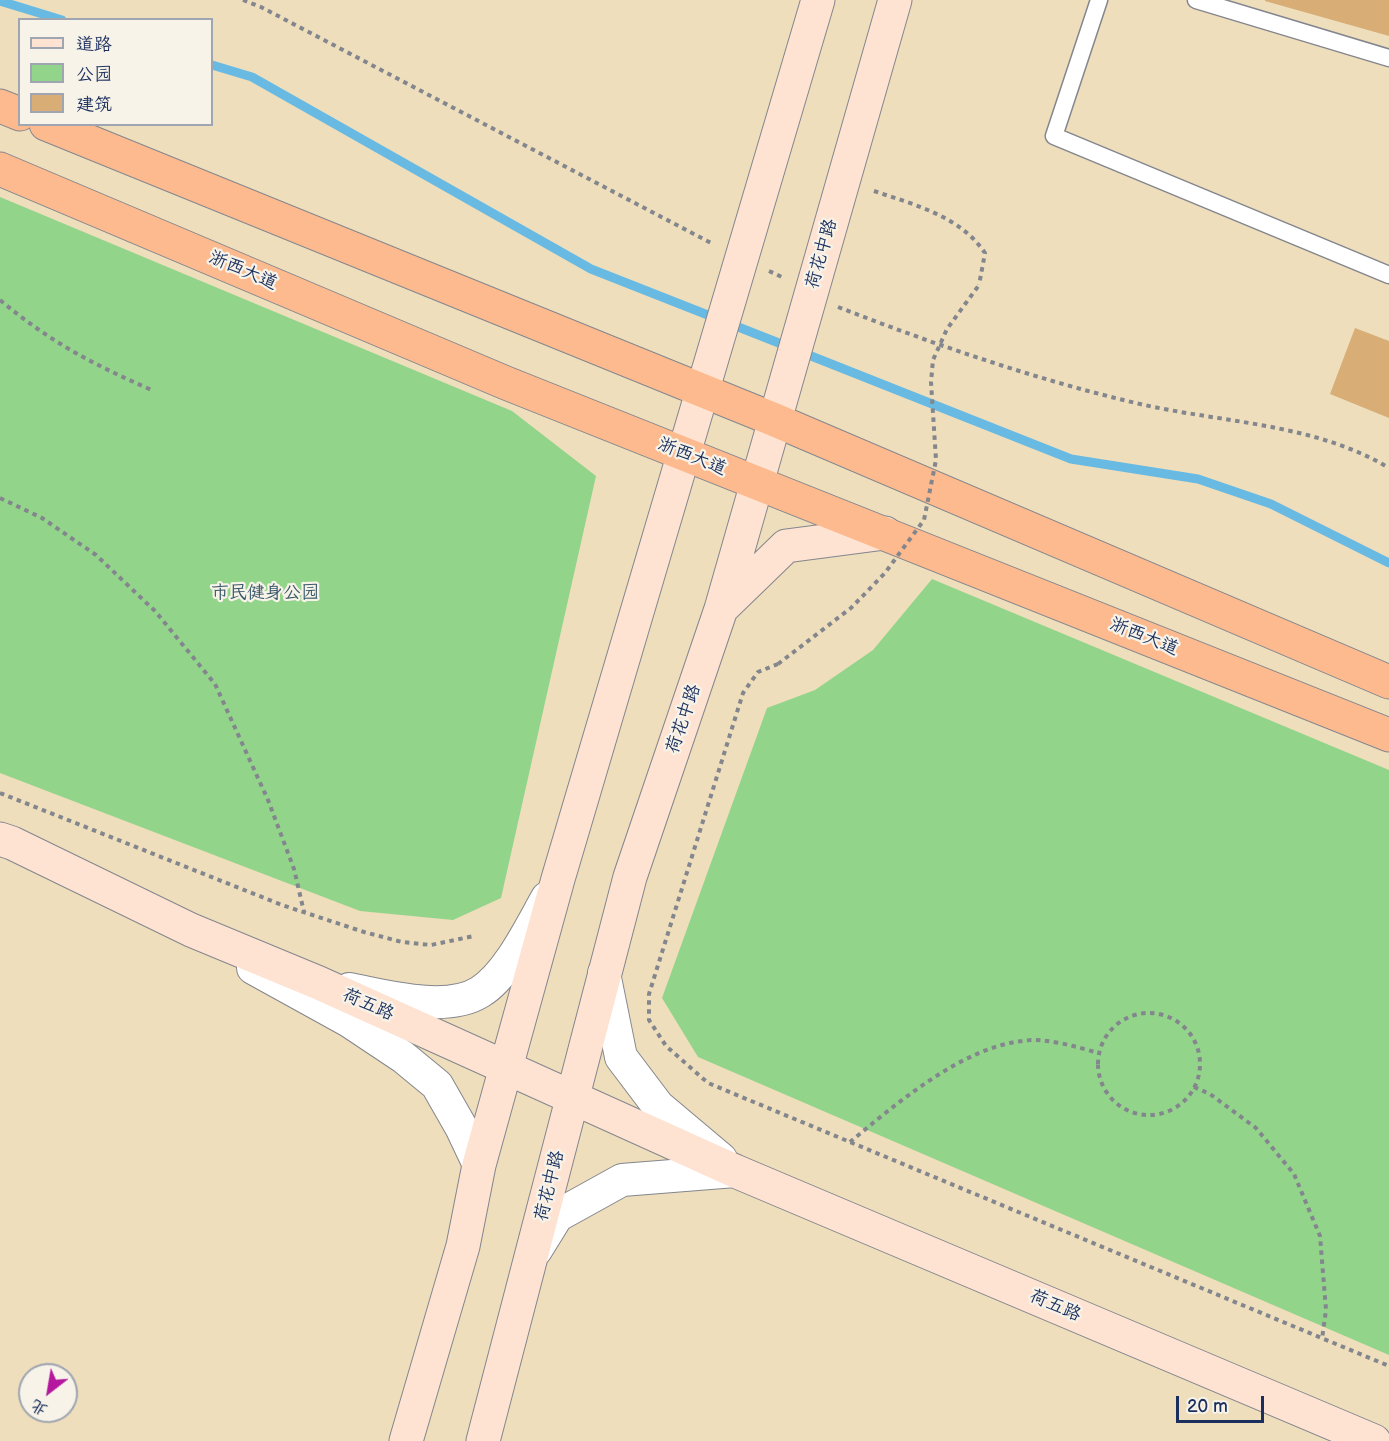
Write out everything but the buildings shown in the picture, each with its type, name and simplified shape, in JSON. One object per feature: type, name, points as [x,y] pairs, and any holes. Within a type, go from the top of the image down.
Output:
[{"type":"highway","points":[[0,106],[18,113]]},
{"type":"highway","points":[[51,126],[775,420],[1389,682]]},
{"type":"highway","name":"浙西大道","points":[[0,169],[506,383],[1389,735]]},
{"type":"main road","points":[[406,1441],[463,1246],[479,1165],[558,879],[818,0]]},
{"type":"main road","name":"荷花中路","points":[[483,1441],[630,878],[721,609],[895,0]]},
{"type":"main road","points":[[721,609],[786,546],[885,533]]},
{"type":"main road","name":"荷五路","points":[[0,839],[191,930],[319,983],[735,1171],[1374,1441]]},
{"type":"street","points":[[319,983],[432,1003],[481,992],[503,970],[558,879]]},
{"type":"street","points":[[191,930],[349,1021],[403,1057],[437,1085],[479,1165]]},
{"type":"street","name":"荷五路","points":[[604,972],[621,1057],[658,1106],[735,1171]]},
{"type":"street","points":[[533,1256],[557,1216],[622,1180],[735,1171]]},
{"type":"lane","points":[[1099,0],[1054,136],[1389,275]]},
{"type":"lane","points":[[1196,0],[1389,58]]},
{"type":"path","points":[[864,188],[933,211],[973,235],[985,253],[979,285],[946,329],[933,360],[931,382],[936,460],[924,520],[885,573],[851,608],[778,664],[758,672],[743,693],[649,994],[649,1020],[666,1046],[708,1083],[1389,1366]]},
{"type":"path","points":[[0,300],[37,331],[91,363],[154,391]]},
{"type":"path","points":[[0,498],[42,518],[96,555],[155,611],[215,684],[268,801],[294,869],[304,912]]},
{"type":"path","points":[[0,793],[304,912],[402,942],[431,945],[474,936]]},
{"type":"path","points":[[1147,1013],[1163,1015],[1178,1022],[1190,1034],[1198,1048],[1201,1064],[1194,1087],[1177,1108],[1161,1114],[1144,1115],[1127,1111],[1113,1101],[1103,1087],[1098,1070],[1099,1053],[1106,1038],[1116,1025],[1130,1017],[1147,1013]]},
{"type":"path","points":[[850,1142],[893,1106],[940,1073],[981,1053],[1023,1040],[1070,1045],[1099,1053]]},
{"type":"path","points":[[1194,1087],[1210,1094],[1256,1128],[1294,1174],[1320,1236],[1326,1310],[1322,1339]]},
{"type":"green space","name":"市民健身公园","points":[[0,197],[512,411],[596,476],[501,898],[453,920],[360,911],[0,773]]},
{"type":"green space","points":[[932,579],[1389,770],[1389,1355],[698,1057],[662,998],[767,708],[815,690],[873,650]]},
{"type":"waterway","points":[[0,1],[55,18]]},
{"type":"waterway","points":[[213,65],[252,77],[591,269],[789,347]]},
{"type":"waterway","points":[[801,352],[1071,459],[1198,479],[1271,504],[1389,563]]}]
